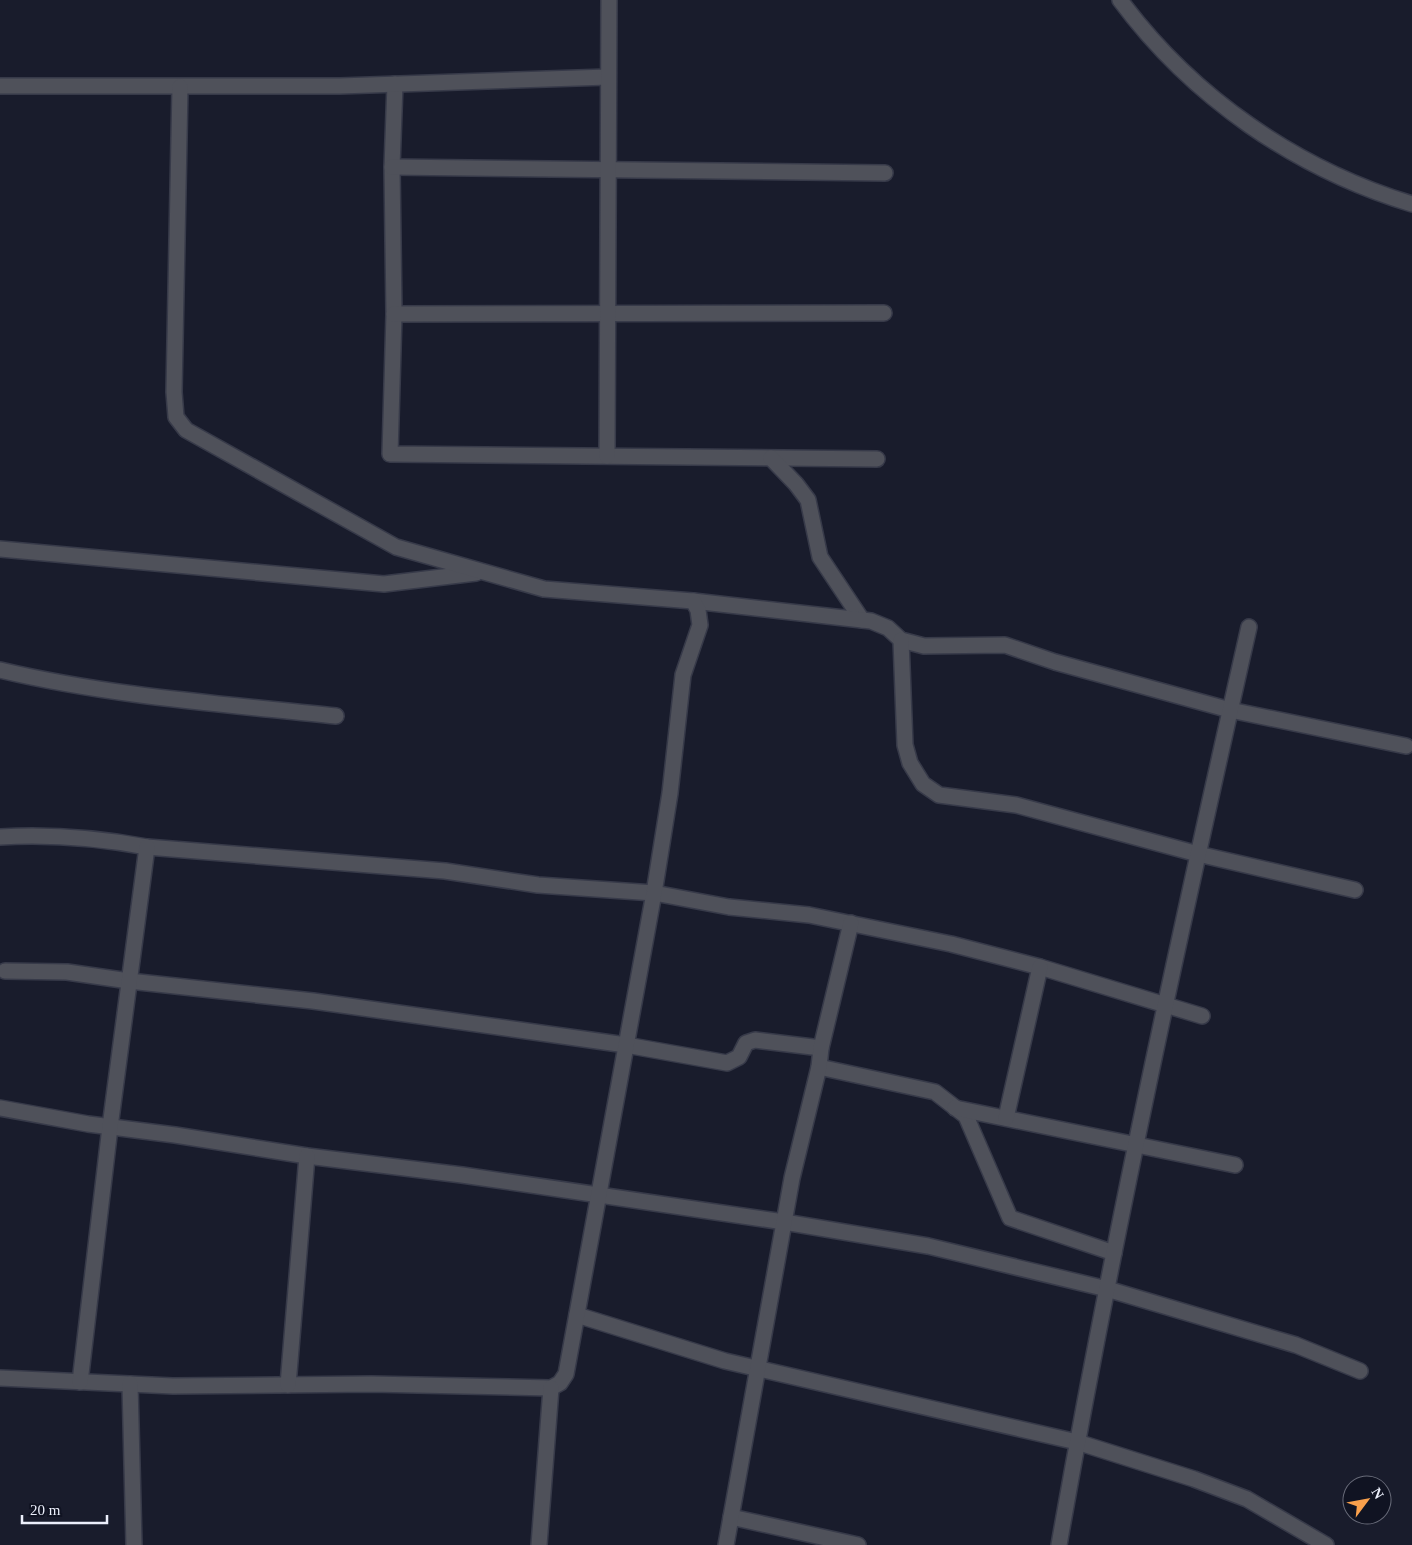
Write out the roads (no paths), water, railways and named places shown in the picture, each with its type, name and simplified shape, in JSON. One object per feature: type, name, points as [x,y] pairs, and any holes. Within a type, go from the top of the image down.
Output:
[{"type":"street","points":[[607,456],[609,0]]},
{"type":"street","points":[[1120,0],[1178,66],[1210,95],[1258,131],[1332,174],[1412,204]]},
{"type":"street","points":[[0,86],[180,87],[395,84],[608,77]]},
{"type":"street","points":[[395,84],[392,166],[394,314],[390,454],[877,459]]},
{"type":"street","points":[[180,87],[174,382],[176,417],[186,430],[396,547],[544,590],[693,601],[871,621],[888,628],[901,640],[924,646],[1005,645],[1055,662],[1230,710],[1406,746]]},
{"type":"street","points":[[392,166],[885,173]]},
{"type":"street","points":[[394,314],[884,313]]},
{"type":"street","points":[[771,458],[796,484],[808,500],[820,557],[862,620]]},
{"type":"street","points":[[0,549],[384,584],[484,572]]},
{"type":"street","points":[[0,1378],[130,1384],[371,1384],[551,1388],[560,1383],[566,1374],[654,893],[670,793],[683,675],[700,625],[698,610],[693,601]]},
{"type":"street","points":[[1059,1545],[1114,1253],[1198,854],[1249,627]]},
{"type":"street","points":[[901,640],[905,745],[910,763],[924,784],[939,795],[1016,805],[1198,854],[1355,890]]},
{"type":"street","points":[[0,670],[39,679],[193,700],[336,716]]},
{"type":"street","points":[[0,837],[40,835],[108,840],[147,847],[445,871],[538,885],[654,893],[730,907],[808,915],[851,923],[1040,967],[1202,1016]]},
{"type":"street","points":[[80,1382],[110,1127],[147,847]]},
{"type":"street","points":[[726,1545],[792,1178],[820,1068],[821,1048],[851,923]]},
{"type":"street","points":[[1006,1118],[1040,967]]},
{"type":"street","points":[[5,971],[68,972],[129,981],[313,1001],[626,1045],[727,1063],[739,1057],[746,1043],[755,1040],[821,1048]]},
{"type":"street","points":[[820,1068],[935,1092],[966,1116],[1010,1218],[1114,1253]]},
{"type":"street","points":[[0,1108],[110,1127],[175,1134],[307,1156],[462,1175],[784,1222],[928,1246],[1107,1289],[1296,1345],[1360,1371]]},
{"type":"street","points":[[955,1108],[1235,1165]]},
{"type":"street","points":[[288,1385],[307,1156]]},
{"type":"street","points":[[577,1315],[725,1361],[1077,1442],[1194,1479],[1247,1499],[1326,1545]]},
{"type":"street","points":[[130,1384],[134,1545]]},
{"type":"street","points":[[539,1545],[551,1388]]},
{"type":"street","points":[[731,1517],[858,1545]]}]
